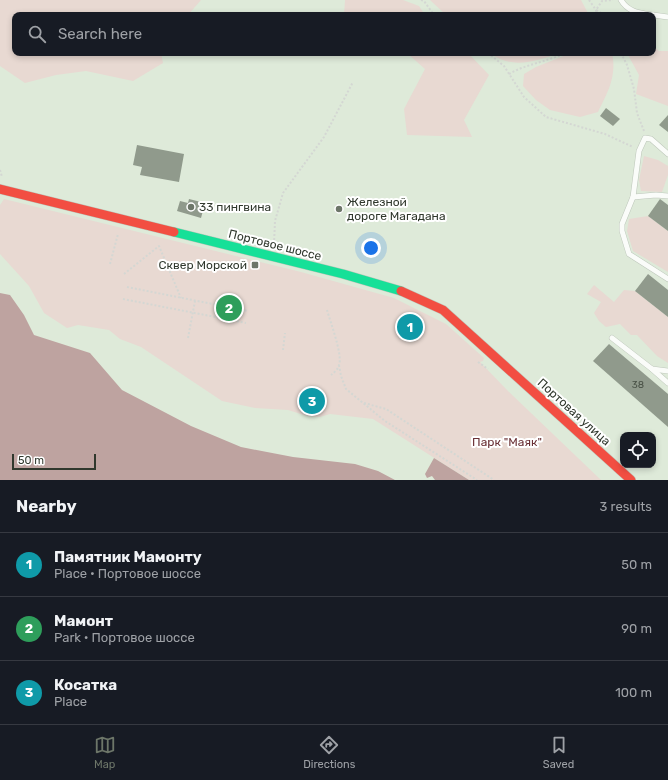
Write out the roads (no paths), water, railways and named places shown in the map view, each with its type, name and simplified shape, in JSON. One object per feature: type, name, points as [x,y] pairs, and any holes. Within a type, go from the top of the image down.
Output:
[{"type":"street","name":"Портовое шоссе","points":[[0,189],[274,257],[398,290],[444,310],[518,378]]},
{"type":"street","name":"Портовая улица","points":[[518,378],[631,480]]},
{"type":"lane","points":[[621,0],[624,5],[634,12]]},
{"type":"lane","points":[[656,15],[668,16]]},
{"type":"lane","points":[[668,154],[651,139],[645,138],[639,151],[633,197],[622,224],[622,231],[629,254],[668,279]]},
{"type":"lane","points":[[633,197],[656,195],[668,196]]},
{"type":"lane","points":[[612,338],[668,383]]},
{"type":"lane","points":[[652,369],[668,371]]},
{"type":"place","name":"33 пингвина","points":[[191,207]]},
{"type":"place","name":"Железной дороге Магадана","points":[[339,209]]},
{"type":"place","name":"Сквер Морской","points":[[255,265]]},
{"type":"place","name":"Мамонт","points":[[229,308]]},
{"type":"place","name":"Памятник Мамонту","points":[[410,327]]},
{"type":"place","name":"Косатка","points":[[312,401]]},
{"type":"park label","name":"Парк \"Маяк\"","points":[[507,442]]}]
